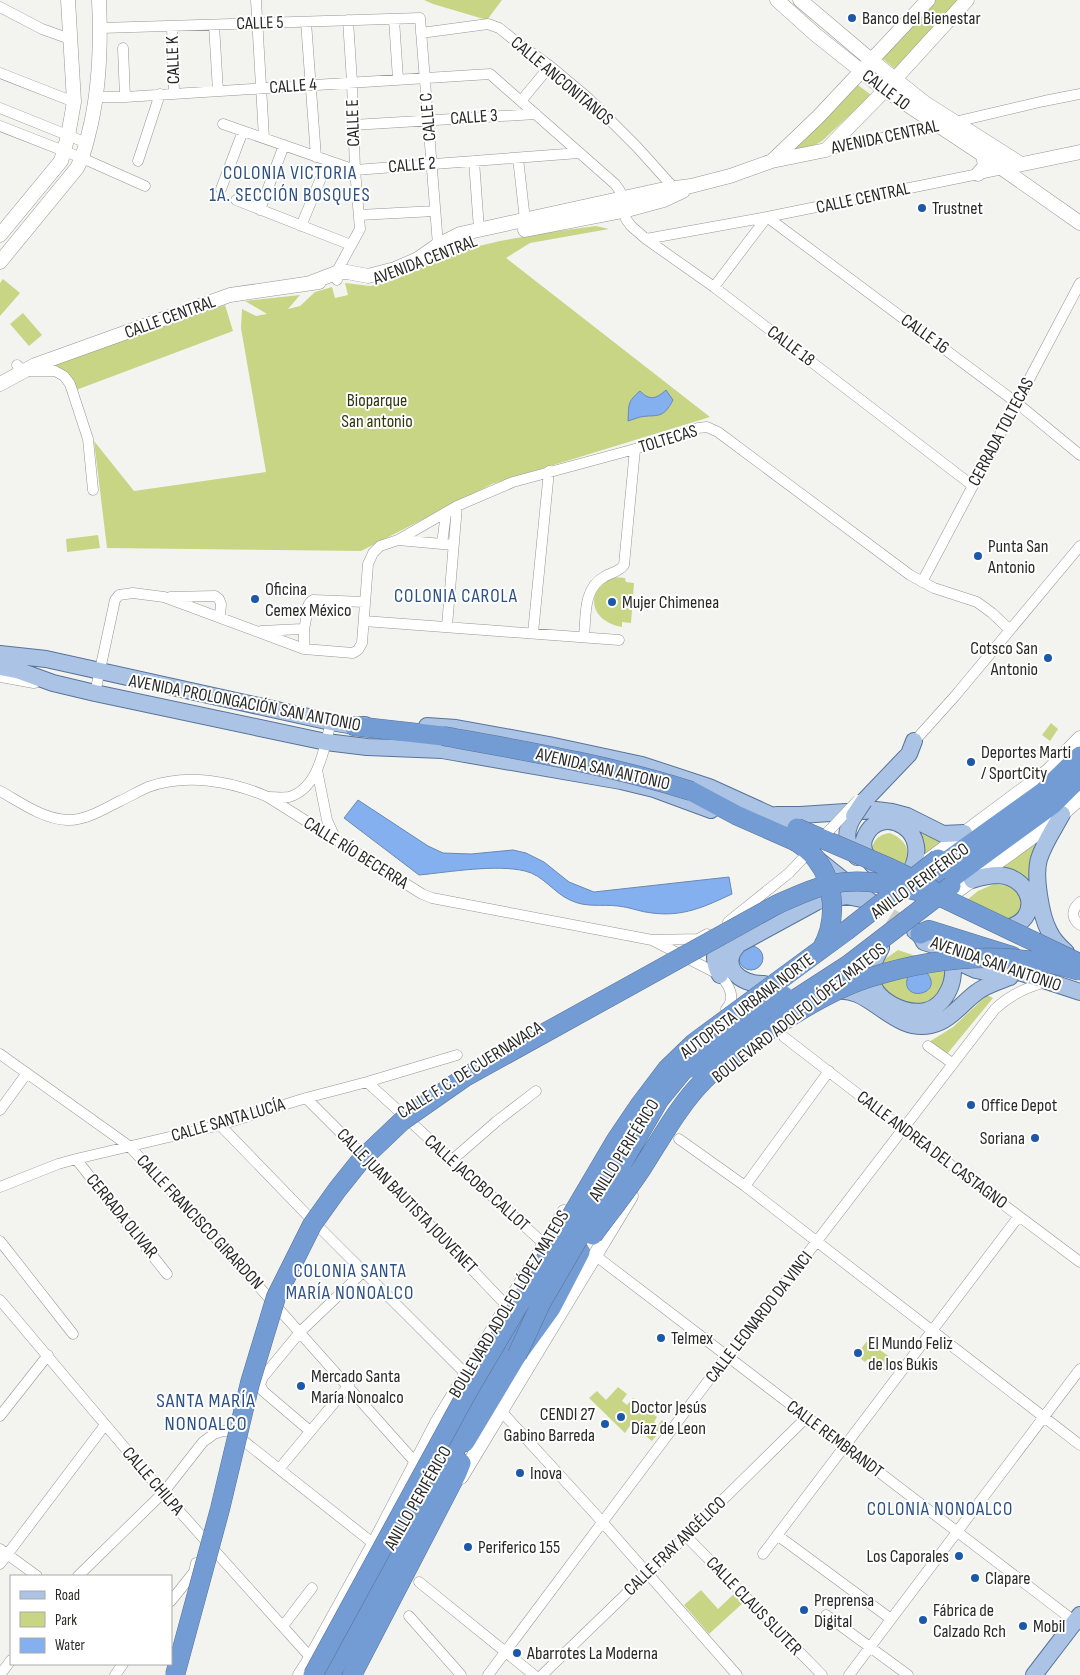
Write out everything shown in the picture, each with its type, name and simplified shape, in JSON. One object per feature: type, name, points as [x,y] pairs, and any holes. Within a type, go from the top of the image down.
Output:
[{"type":"highway","name":"AVENIDA SAN ANTONIO","points":[[354,726],[443,736],[520,750],[622,771],[688,790],[797,828],[843,847],[926,885],[950,901]]},
{"type":"highway","name":"AUTOPISTA URBANA NORTE","points":[[314,1669],[467,1383],[616,1140],[666,1069],[694,1043],[838,936],[891,894],[1038,790],[1080,749]]},
{"type":"highway","name":"ANILLO PERIFÉRICO","points":[[314,1669],[432,1473],[640,1117],[687,1057],[773,984],[1043,792],[1080,756]]},
{"type":"highway","name":"ANILLO PERIFÉRICO","points":[[330,1675],[479,1408],[659,1125],[685,1089],[699,1073],[760,1016],[1053,804],[1080,777]]},
{"type":"highway","name":"AUTOPISTA URBANA NORTE","points":[[679,1087],[714,1056],[781,1008],[850,963],[951,886],[1056,810],[1080,786]]},
{"type":"highway","points":[[588,1254],[596,1221],[604,1214],[679,1087],[691,1061],[729,1029],[783,990],[809,966],[823,947],[829,930],[833,910],[825,873],[807,849],[782,834],[736,815],[688,790]]},
{"type":"highway","points":[[175,1675],[220,1509],[250,1383],[276,1297],[312,1225],[361,1160],[402,1121],[465,1077],[776,905],[805,892],[832,884],[856,881],[897,886],[950,901],[1075,958]]},
{"type":"highway","points":[[885,945],[910,909]]},
{"type":"highway","points":[[921,932],[1080,978]]},
{"type":"highway","points":[[336,1675],[473,1428],[517,1355],[588,1254],[677,1112],[705,1080],[745,1046],[790,1016],[831,994],[867,979],[938,962],[969,958],[1015,959],[1060,965],[1080,971]]},
{"type":"highway","points":[[517,1355],[546,1294],[659,1100],[720,1061],[758,1030],[835,978],[850,963]]},
{"type":"highway","points":[[773,984],[790,964]]},
{"type":"highway","points":[[758,1030],[781,1018],[790,1016]]},
{"type":"highway","points":[[352,1675],[457,1473],[473,1428]]},
{"type":"highway","points":[[302,1675],[402,1502],[432,1473]]},
{"type":"main road","points":[[0,236],[61,161],[64,151],[74,102],[68,0]]},
{"type":"main road","points":[[0,262],[77,168],[82,158],[87,143],[96,97],[100,63],[101,28],[99,0]]},
{"type":"main road","name":"CALLE 10","points":[[777,0],[885,90],[983,155],[1080,223]]},
{"type":"main road","name":"CALLE 10","points":[[800,0],[895,80],[926,103],[1021,164]]},
{"type":"main road","points":[[772,161],[928,0]]},
{"type":"main road","points":[[826,150],[895,80],[967,0]]},
{"type":"main road","name":"AVENIDA CENTRAL","points":[[310,283],[347,272],[368,276],[395,269],[460,234],[479,229],[524,220],[664,200],[675,191],[730,176],[772,161],[826,150]]},
{"type":"main road","name":"CALLE CENTRAL","points":[[1003,169],[1080,152]]},
{"type":"main road","points":[[978,174],[985,166],[983,155]]},
{"type":"main road","points":[[41,185],[54,195]]},
{"type":"main road","name":"AVENIDA CENTRAL","points":[[336,276],[363,283],[375,281],[403,271],[448,247],[462,242],[622,205]]},
{"type":"main road","name":"CALLE CENTRAL","points":[[0,374],[25,367],[230,295],[310,283]]},
{"type":"main road","name":"CALLE CENTRAL","points":[[0,384],[25,367]]},
{"type":"main road","name":"AVENIDA PROLONGACIÓN SAN ANTONIO","points":[[0,648],[331,722],[354,726],[386,722],[456,728],[642,765],[766,833],[806,852],[822,862],[870,901],[846,896],[818,901],[742,941],[732,952],[731,961],[734,973],[740,979]]},
{"type":"main road","points":[[0,654],[46,659]]},
{"type":"main road","points":[[0,667],[17,670],[53,683]]},
{"type":"main road","name":"AVENIDA PROLONGACIÓN SAN ANTONIO","points":[[0,675],[53,683],[326,742],[367,747],[442,750],[621,781],[654,789],[688,790],[771,815],[817,836],[877,868]]},
{"type":"main road","points":[[790,964],[902,877],[1048,772],[1080,738]]},
{"type":"main road","points":[[861,859],[853,852],[847,838],[848,828],[861,800],[908,754],[914,742]]},
{"type":"main road","name":"BOULEVARD ADOLFO LÓPEZ MATEOS","points":[[359,1675],[395,1601],[463,1472],[588,1254],[670,1131],[703,1089],[734,1062],[828,994],[885,945],[1062,814],[1080,798]]},
{"type":"main road","points":[[771,815],[876,810],[908,816],[943,834],[964,833]]},
{"type":"main road","points":[[1062,814],[1040,855],[1037,867],[1037,880],[1047,927],[1052,938],[1075,958]]},
{"type":"main road","points":[[883,821],[895,822],[907,829],[916,845],[916,861],[902,877],[877,868],[867,856],[863,844],[868,830],[883,821]]},
{"type":"main road","points":[[698,939],[727,937],[807,895],[815,888],[817,879],[816,869],[806,852]]},
{"type":"main road","points":[[972,880],[986,876],[1005,876],[1016,881],[1026,891],[1030,903],[1028,912],[1020,922],[1006,928]]},
{"type":"main road","name":"AVENIDA SAN ANTONIO","points":[[950,901],[1075,958]]},
{"type":"main road","name":"AVENIDA SAN ANTONIO","points":[[921,932],[924,942],[946,953],[1031,975],[1080,992]]},
{"type":"main road","points":[[720,975],[714,959],[718,947],[727,937]]},
{"type":"main road","points":[[885,945],[871,971],[870,976],[874,987],[880,996],[888,1002],[914,1011],[929,1010],[944,998],[949,990],[952,980],[952,968],[946,953]]},
{"type":"main road","points":[[946,953],[976,970],[1009,977],[1031,975]]},
{"type":"main road","points":[[828,994],[844,990],[863,997],[895,1018],[910,1024],[925,1026],[938,1023],[980,990],[1009,977]]},
{"type":"main road","points":[[740,979],[754,984],[773,984]]},
{"type":"main road","name":"BOULEVARD ADOLFO LÓPEZ MATEOS","points":[[302,1675],[314,1669],[415,1462],[438,1421],[467,1383],[507,1306],[543,1243],[629,1109],[658,1069],[681,1046],[726,1010],[773,984]]},
{"type":"main road","points":[[1034,1675],[1078,1621]]},
{"type":"street","points":[[256,0],[264,138]]},
{"type":"street","points":[[0,7],[42,29],[70,39]]},
{"type":"street","name":"CALLE 5","points":[[101,28],[420,18]]},
{"type":"street","name":"CALLE C","points":[[420,18],[438,245]]},
{"type":"street","points":[[394,19],[398,79]]},
{"type":"street","name":"CALLE E","points":[[336,276],[360,228],[355,170],[348,20]]},
{"type":"street","points":[[306,22],[316,157]]},
{"type":"street","name":"CALLE ANCONITANOS","points":[[421,33],[488,24],[494,25],[550,66],[587,97],[637,147],[675,191]]},
{"type":"street","points":[[214,25],[218,91]]},
{"type":"street","name":"CALLE K","points":[[172,26],[174,94]]},
{"type":"street","points":[[123,48],[125,96]]},
{"type":"street","points":[[550,66],[521,101],[615,184],[620,191],[622,205]]},
{"type":"street","points":[[0,73],[74,102]]},
{"type":"street","name":"CALLE 4","points":[[96,97],[174,94],[490,74],[521,101]]},
{"type":"street","points":[[138,162],[160,94]]},
{"type":"street","name":"AVENIDA CENTRAL","points":[[826,150],[1080,94]]},
{"type":"street","points":[[0,108],[87,143]]},
{"type":"street","name":"CALLE 3","points":[[354,125],[536,114]]},
{"type":"street","name":"CALLE 2","points":[[223,124],[355,170],[580,153]]},
{"type":"street","points":[[0,126],[82,158],[146,186]]},
{"type":"street","points":[[221,189],[243,131]]},
{"type":"street","points":[[260,210],[284,146]]},
{"type":"street","points":[[518,158],[524,220]]},
{"type":"street","points":[[301,226],[328,161]]},
{"type":"street","points":[[474,161],[479,229]]},
{"type":"street","name":"CALLE CENTRAL","points":[[646,239],[767,218],[1003,169]]},
{"type":"street","points":[[236,200],[351,245]]},
{"type":"street","name":"CALLE 18","points":[[622,205],[626,219],[646,239],[714,287],[973,486]]},
{"type":"street","points":[[358,215],[435,211]]},
{"type":"street","points":[[714,287],[767,218]]},
{"type":"street","name":"CALLE 16","points":[[767,218],[1017,403],[1080,455]]},
{"type":"street","name":"CERRADA TOLTECAS","points":[[922,582],[1080,283]]},
{"type":"street","points":[[25,367],[56,371],[64,376],[70,384],[88,439],[93,490]]},
{"type":"street","name":"TOLTECAS","points":[[365,602],[368,564],[380,546],[398,540],[457,506],[513,482],[635,449],[698,428],[707,427],[718,432],[910,575],[922,582],[977,602],[1010,630]]},
{"type":"street","points":[[584,638],[588,597],[594,585],[604,577],[620,570],[624,565],[635,449]]},
{"type":"street","points":[[533,633],[549,472]]},
{"type":"street","points":[[447,626],[457,506]]},
{"type":"street","points":[[442,544],[446,513]]},
{"type":"street","points":[[398,540],[453,545]]},
{"type":"street","points":[[914,742],[955,696],[1080,546]]},
{"type":"street","points":[[95,693],[115,600],[119,595],[133,593],[164,597],[215,596],[221,604],[220,617]]},
{"type":"street","points":[[164,597],[304,649],[353,653],[358,650],[362,643],[365,602],[313,600],[310,602],[304,628],[304,649]]},
{"type":"street","points":[[364,621],[619,640]]},
{"type":"street","points":[[258,631],[304,628]]},
{"type":"street","points":[[268,797],[282,798],[293,795],[306,786],[317,770],[331,722]]},
{"type":"street","points":[[317,770],[327,820],[336,840]]},
{"type":"street","name":"CALLE RÍO BECERRA","points":[[0,791],[40,812],[66,820],[82,818],[148,787],[173,782],[195,780],[246,788],[268,797],[412,889],[432,898],[652,940],[720,975],[740,979]]},
{"type":"street","points":[[652,940],[698,939],[736,918],[789,872],[861,800]]},
{"type":"street","points":[[1080,902],[1073,910],[1072,916],[1074,921],[1080,925]]},
{"type":"street","name":"CALLE F. C. DE CUERNAVACA","points":[[172,1600],[194,1572],[268,1296],[287,1254],[308,1217],[359,1151],[400,1112],[462,1071],[565,1011],[674,952]]},
{"type":"street","points":[[720,975],[731,993],[731,1003],[726,1010]]},
{"type":"street","name":"CALLE LEONARDO DA VINCI","points":[[488,1675],[726,1357],[817,1242],[994,1010],[1001,1003],[1023,989],[1049,982]]},
{"type":"street","name":"CALLE ANDREA DEL CASTAGNO","points":[[784,1037],[902,1129],[1080,1262]]},
{"type":"street","points":[[928,1046],[952,1063]]},
{"type":"street","name":"CALLE FRANCISCO GIRARDON","points":[[0,1054],[129,1146],[204,1224],[415,1462]]},
{"type":"street","name":"CALLE SANTA LUCÍA","points":[[0,1188],[58,1164],[220,1125],[306,1098],[457,1055]]},
{"type":"street","points":[[745,1186],[829,1072]]},
{"type":"street","points":[[0,1110],[27,1073]]},
{"type":"street","name":"CALLE JACOBO CALLOT","points":[[367,1082],[543,1243]]},
{"type":"street","points":[[451,1160],[536,1091]]},
{"type":"street","name":"CALLE JUAN BAUTISTA JOUVENET","points":[[306,1098],[507,1306]]},
{"type":"street","points":[[220,1125],[308,1217],[364,1271],[467,1383]]},
{"type":"street","points":[[679,1139],[745,1186],[1080,1445]]},
{"type":"street","name":"CERRADA OLIVAR","points":[[76,1159],[167,1274]]},
{"type":"street","points":[[763,1554],[1019,1216]]},
{"type":"street","points":[[0,1241],[73,1334]]},
{"type":"street","name":"CALLE REMBRANDT","points":[[588,1254],[1078,1621]]},
{"type":"street","points":[[310,1431],[264,1391],[260,1384],[263,1377],[300,1332],[364,1271]]},
{"type":"street","name":"CALLE CHILPA","points":[[0,1300],[163,1493],[283,1626],[314,1669]]},
{"type":"street","points":[[0,1416],[48,1355]]},
{"type":"street","points":[[850,1675],[1080,1369]]},
{"type":"street","points":[[279,1468],[348,1385]]},
{"type":"street","points":[[500,1410],[737,1675]]},
{"type":"street","name":"CALLE FRAY ANGÉLICO","points":[[542,1675],[807,1417]]},
{"type":"street","points":[[0,1564],[4,1551],[105,1425]]},
{"type":"street","points":[[79,1575],[163,1493],[203,1442],[214,1434],[223,1431],[231,1431],[374,1544]]},
{"type":"street","points":[[776,1535],[891,1619]]},
{"type":"street","name":"CALLE CLAUS SLUTER","points":[[686,1536],[822,1675]]},
{"type":"street","points":[[4,1551],[35,1575]]},
{"type":"street","points":[[419,1582],[534,1675]]},
{"type":"street","points":[[283,1626],[312,1588]]},
{"type":"street","points":[[826,1615],[908,1675]]},
{"type":"street","points":[[409,1616],[461,1675]]},
{"type":"street","points":[[0,1675],[10,1661]]},
{"type":"green space","points":[[424,0],[502,0],[487,20]]},
{"type":"green space","points":[[931,0],[959,0],[895,69],[878,55]]},
{"type":"green space","points":[[854,82],[871,95],[822,141],[808,147],[795,148]]},
{"type":"green space","name":"Bioparque San antonio","points":[[596,226],[609,229],[530,243],[506,258],[710,417],[492,484],[361,551],[107,548],[94,441],[134,491],[266,472],[241,328],[242,309],[256,316],[267,314],[245,301],[300,295],[288,309],[300,306],[315,292],[332,287],[335,298],[348,295],[345,283],[370,286],[388,282],[449,253],[500,241]]},
{"type":"green space","points":[[3,279],[20,293],[0,316],[0,283]]},
{"type":"green space","points":[[225,305],[233,331],[76,390],[48,366]]},
{"type":"green space","points":[[23,313],[42,335],[29,346],[10,324]]},
{"type":"green space","points":[[98,535],[100,548],[67,552],[66,539]]},
{"type":"green space","points":[[614,577],[625,578],[626,582],[634,583],[631,623],[622,622],[622,627],[611,624],[603,619],[594,605],[594,597],[598,590],[604,583]]},
{"type":"green space","points":[[1051,723],[1058,729],[1050,741],[1042,735]]},
{"type":"green space","points":[[918,828],[943,840],[922,858],[923,843]]},
{"type":"green space","points":[[890,833],[900,839],[907,848],[907,857],[900,867],[871,853],[876,839]]},
{"type":"green space","points":[[1041,839],[1033,890],[993,873]]},
{"type":"green space","points":[[994,884],[1012,888],[1023,903],[1019,913],[1010,920],[967,900],[978,891]]},
{"type":"green space","points":[[898,950],[949,967],[948,988],[918,1009],[878,989],[882,961]]},
{"type":"green space","points":[[987,995],[993,998],[947,1054],[929,1042],[953,1027]]},
{"type":"green space","points":[[867,1341],[890,1357],[883,1367],[888,1370],[886,1372],[868,1359],[865,1362],[856,1355]]},
{"type":"green space","points":[[618,1387],[627,1394],[622,1401],[627,1405],[633,1398],[657,1417],[654,1422],[658,1425],[662,1420],[666,1423],[652,1441],[631,1424],[625,1433],[589,1398],[597,1391],[606,1400]]},
{"type":"green space","points":[[701,1590],[718,1609],[736,1592],[744,1602],[709,1634],[684,1605]]},
{"type":"water","points":[[666,390],[673,400],[666,411],[659,415],[640,417],[628,421],[630,404],[640,391],[653,398]]},
{"type":"water","points":[[358,800],[428,846],[443,853],[471,854],[513,850],[526,853],[544,862],[569,882],[594,892],[729,877],[732,894],[693,910],[663,914],[612,905],[588,905],[576,902],[564,897],[537,876],[513,869],[473,869],[419,875],[344,818]]},
{"type":"water","points":[[751,946],[756,947],[762,953],[762,963],[756,969],[751,970],[746,969],[740,963],[739,958],[740,953],[746,947]]},
{"type":"water","points":[[926,972],[931,980],[931,986],[927,991],[915,993],[910,990],[907,985],[908,976]]},
{"type":"tunnel","points":[[871,902],[912,930]]},
{"type":"place","name":"Banco del Bienestar","points":[[852,18]]},
{"type":"place","name":"Trustnet","points":[[922,208]]},
{"type":"place","name":"Punta San Antonio","points":[[978,556]]},
{"type":"place","name":"Oficina Cemex México","points":[[255,599]]},
{"type":"place","name":"Mujer Chimenea","points":[[612,602]]},
{"type":"place","name":"Cotsco San Antonio","points":[[1048,658]]},
{"type":"place","name":"Deportes Marti / SportCity","points":[[971,762]]},
{"type":"place","name":"Office Depot","points":[[971,1105]]},
{"type":"place","name":"Soriana","points":[[1035,1138]]},
{"type":"place","name":"Telmex","points":[[661,1338]]},
{"type":"place","name":"El Mundo Feliz de los Bukis","points":[[858,1353]]},
{"type":"place","name":"Mercado Santa María Nonoalco","points":[[301,1386]]},
{"type":"place","name":"Doctor Jesús Díaz de Leon","points":[[621,1417]]},
{"type":"place","name":"CENDI 27 Gabino Barreda","points":[[605,1424]]},
{"type":"place","name":"Inova","points":[[520,1473]]},
{"type":"place","name":"Periferico 155","points":[[468,1547]]},
{"type":"place","name":"Los Caporales","points":[[959,1556]]},
{"type":"place","name":"Clapare","points":[[975,1578]]},
{"type":"place","name":"Preprensa Digital","points":[[804,1610]]},
{"type":"place","name":"Fábrica de Calzado Rch","points":[[923,1620]]},
{"type":"place","name":"Mobil","points":[[1023,1626]]},
{"type":"place","name":"Abarrotes La Moderna","points":[[517,1653]]},
{"type":"district","name":"COLONIA VICTORIA 1A. SECCIÓN BOSQUES","points":[[290,184]]},
{"type":"district","name":"COLONIA CAROLA","points":[[456,596]]},
{"type":"district","name":"COLONIA SANTA MARÍA NONOALCO","points":[[350,1282]]},
{"type":"district","name":"SANTA MARÍA NONOALCO","points":[[206,1412]]},
{"type":"district","name":"COLONIA NONOALCO","points":[[940,1509]]}]
